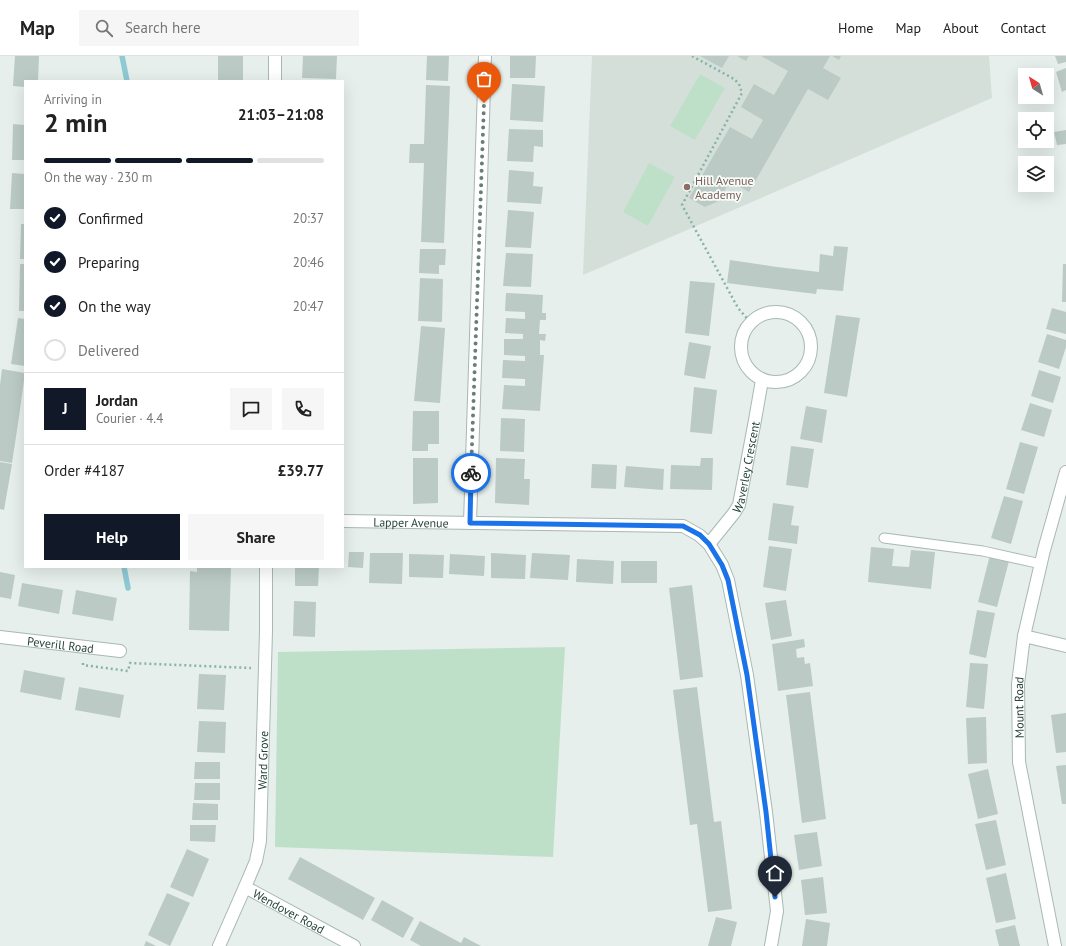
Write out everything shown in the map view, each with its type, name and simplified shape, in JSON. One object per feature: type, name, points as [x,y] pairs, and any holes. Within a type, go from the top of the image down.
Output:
[{"type":"street","points":[[275,80],[276,56]]},
{"type":"street","points":[[470,523],[485,56]]},
{"type":"street","points":[[775,312],[789,315],[800,322],[808,333],[811,347],[808,360],[800,372],[789,380],[776,382],[762,380],[751,372],[743,361],[740,348],[743,334],[751,323],[762,315],[775,312]]},
{"type":"street","name":"Waverley Crescent","points":[[709,544],[739,505],[756,420],[762,380]]},
{"type":"street","name":"Mount Road","points":[[1055,946],[1019,762],[1018,684],[1024,636],[1041,564],[1066,472]]},
{"type":"street","name":"Lapper Avenue","points":[[344,521],[683,526],[700,535],[709,544],[722,565],[728,580],[747,675],[766,812],[777,911],[772,946]]},
{"type":"street","name":"Ward Grove","points":[[219,946],[256,861],[260,842],[266,568]]},
{"type":"street","points":[[1024,636],[1066,646]]},
{"type":"street","name":"Peverill Road","points":[[0,637],[120,651]]},
{"type":"street","name":"Wendover Road","points":[[245,888],[354,946]]},
{"type":"lane","points":[[884,538],[983,550],[1041,564]]},
{"type":"path","points":[[692,56],[734,79],[739,84],[742,94],[682,205],[738,308],[751,323]]},
{"type":"path","points":[[81,646],[83,665],[128,671],[130,663],[265,668]]},
{"type":"shaded area","name":"Hill Avenue Academy","points":[[592,56],[989,56],[992,98],[583,275]]},
{"type":"green space","points":[[700,74],[725,88],[695,140],[670,126]]},
{"type":"green space","points":[[649,163],[675,177],[648,226],[623,212]]},
{"type":"green space","points":[[565,647],[553,857],[275,847],[278,652]]},
{"type":"building","points":[[15,56],[39,56],[38,80],[24,80],[24,87],[13,86]]},
{"type":"building","points":[[218,56],[243,56],[243,80],[218,80]]},
{"type":"building","points":[[303,56],[337,56],[336,79],[302,78]]},
{"type":"building","points":[[427,56],[449,56],[448,81],[426,80]]},
{"type":"building","points":[[510,56],[536,56],[535,78],[510,78]]},
{"type":"building","points":[[700,56],[729,56],[722,68]]},
{"type":"building","points":[[737,56],[749,56],[746,61]]},
{"type":"building","points":[[761,56],[830,56],[823,68],[841,78],[828,100],[808,89],[749,192],[730,181],[719,201],[705,207],[689,198],[730,127],[752,139],[763,120],[741,107],[754,84],[774,95],[788,71]]},
{"type":"building","points":[[832,56],[841,56],[839,60]]},
{"type":"building","points":[[1055,56],[1066,56],[1066,62],[1058,64]]},
{"type":"building","points":[[1066,68],[1066,90],[1062,92],[1056,72]]},
{"type":"building","points":[[512,84],[545,86],[543,122],[510,120]]},
{"type":"building","points":[[426,85],[450,86],[444,243],[421,242],[424,163],[409,163],[410,144],[424,144]]},
{"type":"building","points":[[13,124],[24,125],[24,160],[12,160]]},
{"type":"building","points":[[509,129],[543,130],[543,147],[534,146],[533,162],[507,161]]},
{"type":"building","points":[[1066,130],[1066,144],[1057,145],[1054,132]]},
{"type":"building","points":[[509,170],[534,172],[533,186],[543,187],[541,204],[507,202]]},
{"type":"building","points":[[12,173],[24,174],[24,209],[10,209]]},
{"type":"building","points":[[508,210],[534,212],[531,248],[505,247]]},
{"type":"building","points":[[21,224],[24,224],[24,259],[20,259]]},
{"type":"building","points":[[834,246],[848,247],[843,291],[817,289],[816,294],[727,283],[730,260],[819,272],[820,254],[833,256]]},
{"type":"building","points":[[420,249],[446,249],[445,265],[439,265],[439,274],[419,273]]},
{"type":"building","points":[[506,253],[533,254],[531,287],[503,286]]},
{"type":"building","points":[[20,264],[24,264],[24,311],[19,311]]},
{"type":"building","points":[[1063,264],[1066,264],[1066,302],[1062,302]]},
{"type":"building","points":[[420,278],[443,279],[442,322],[418,321]]},
{"type":"building","points":[[690,281],[715,283],[709,336],[685,333]]},
{"type":"building","points":[[506,293],[543,295],[542,313],[546,313],[546,320],[540,320],[539,334],[546,334],[545,341],[540,340],[540,355],[544,355],[540,411],[502,409],[504,385],[525,386],[525,379],[502,378],[503,360],[525,361],[525,356],[504,355],[504,339],[523,339],[523,334],[505,333],[506,318],[525,319],[525,312],[505,311]]},
{"type":"building","points":[[1052,308],[1066,312],[1066,334],[1046,329]]},
{"type":"building","points":[[836,315],[860,318],[847,397],[824,393]]},
{"type":"building","points":[[18,318],[24,319],[24,366],[11,364]]},
{"type":"building","points":[[421,326],[445,328],[440,403],[414,401]]},
{"type":"building","points":[[1047,334],[1066,340],[1066,347],[1059,369],[1038,362]]},
{"type":"building","points":[[689,342],[711,346],[705,379],[684,375]]},
{"type":"building","points":[[2,369],[24,373],[12,463],[0,461],[0,385]]},
{"type":"building","points":[[1039,370],[1061,377],[1053,403],[1031,396]]},
{"type":"building","points":[[694,387],[717,390],[712,434],[690,432]]},
{"type":"building","points":[[1030,403],[1052,410],[1044,437],[1021,430]]},
{"type":"building","points":[[806,406],[827,410],[822,443],[800,439]]},
{"type":"building","points":[[413,411],[439,411],[439,444],[428,444],[428,451],[412,451]]},
{"type":"building","points":[[501,418],[525,419],[524,452],[500,451]]},
{"type":"building","points":[[1020,442],[1038,447],[1024,494],[1006,489]]},
{"type":"building","points":[[791,446],[814,449],[808,488],[786,485]]},
{"type":"building","points":[[413,458],[438,458],[438,503],[413,504]]},
{"type":"building","points":[[496,458],[525,459],[524,479],[530,479],[529,505],[495,503]]},
{"type":"building","points":[[701,458],[713,458],[712,490],[670,489],[671,465],[700,466]]},
{"type":"building","points":[[0,462],[12,464],[4,510],[0,509]]},
{"type":"building","points":[[592,464],[617,465],[616,489],[591,488]]},
{"type":"building","points":[[626,466],[664,469],[663,490],[624,487]]},
{"type":"building","points":[[1004,496],[1023,501],[1011,544],[991,538]]},
{"type":"building","points":[[773,503],[794,506],[791,525],[799,526],[797,544],[768,540]]},
{"type":"building","points":[[769,546],[792,549],[786,591],[763,587]]},
{"type":"building","points":[[871,547],[894,549],[892,566],[909,567],[911,550],[935,552],[931,589],[868,582]]},
{"type":"building","points":[[349,552],[364,552],[363,568],[348,567]]},
{"type":"building","points":[[370,553],[403,553],[402,584],[369,583]]},
{"type":"building","points":[[491,553],[526,555],[525,579],[491,578]]},
{"type":"building","points":[[532,553],[570,555],[568,580],[530,578]]},
{"type":"building","points":[[409,554],[444,555],[443,578],[409,577]]},
{"type":"building","points":[[450,554],[485,556],[484,576],[449,574]]},
{"type":"building","points":[[990,555],[1009,561],[997,607],[978,602]]},
{"type":"building","points":[[577,559],[614,561],[613,584],[576,582]]},
{"type":"building","points":[[621,561],[657,561],[657,583],[621,583]]},
{"type":"building","points":[[197,568],[231,568],[229,631],[189,630],[190,571],[197,572]]},
{"type":"building","points":[[295,568],[319,568],[318,586],[295,586]]},
{"type":"building","points":[[0,572],[15,575],[11,599],[0,597]]},
{"type":"building","points":[[22,583],[63,590],[59,614],[18,606]]},
{"type":"building","points":[[692,585],[703,677],[680,680],[669,588]]},
{"type":"building","points":[[76,590],[117,598],[113,621],[72,614]]},
{"type":"building","points":[[786,600],[792,636],[771,640],[765,603]]},
{"type":"building","points":[[294,601],[316,602],[315,637],[293,636]]},
{"type":"building","points":[[977,610],[995,613],[986,658],[969,654]]},
{"type":"building","points":[[804,639],[805,647],[796,649],[797,658],[804,657],[805,664],[810,663],[813,686],[778,691],[772,644]]},
{"type":"building","points":[[970,663],[988,664],[984,709],[966,707]]},
{"type":"building","points":[[24,670],[65,678],[61,700],[20,692]]},
{"type":"building","points":[[199,674],[226,675],[224,710],[197,709]]},
{"type":"building","points":[[79,687],[124,695],[120,718],[75,710]]},
{"type":"building","points":[[697,687],[714,822],[721,821],[732,909],[708,912],[697,824],[690,825],[673,690]]},
{"type":"building","points":[[810,692],[826,819],[802,823],[786,695]]},
{"type":"building","points":[[1066,713],[1066,752],[1056,753],[1051,715]]},
{"type":"building","points":[[986,717],[987,763],[968,764],[966,718]]},
{"type":"building","points":[[199,721],[226,722],[225,753],[197,752]]},
{"type":"building","points":[[195,762],[220,762],[220,779],[194,779]]},
{"type":"building","points":[[1066,765],[1066,804],[1062,804],[1056,766]]},
{"type":"building","points":[[988,769],[998,814],[978,819],[968,774]]},
{"type":"building","points":[[195,783],[220,783],[220,800],[194,800]]},
{"type":"building","points":[[193,803],[218,804],[218,820],[192,820]]},
{"type":"building","points":[[996,820],[1006,865],[986,870],[975,824]]},
{"type":"building","points":[[190,825],[216,825],[215,842],[190,841]]},
{"type":"building","points":[[817,832],[822,866],[799,870],[794,835]]},
{"type":"building","points":[[187,849],[209,859],[193,897],[170,887]]},
{"type":"building","points":[[300,857],[375,898],[363,920],[288,879]]},
{"type":"building","points":[[1006,873],[1016,919],[996,923],[986,878]]},
{"type":"building","points":[[823,877],[827,913],[805,915],[801,880]]},
{"type":"building","points":[[167,893],[190,903],[170,946],[148,935]]},
{"type":"building","points":[[382,900],[414,918],[403,938],[371,920]]},
{"type":"building","points":[[716,917],[737,922],[731,946],[708,946]]},
{"type":"building","points":[[806,919],[830,923],[827,946],[802,946]]},
{"type":"building","points":[[420,921],[461,943],[464,937],[481,946],[421,946],[410,940]]},
{"type":"building","points":[[1015,925],[1020,946],[999,946],[995,930]]},
{"type":"building","points":[[146,941],[156,946],[144,946]]},
{"type":"waterway","points":[[122,56],[127,80]]},
{"type":"waterway","points":[[124,568],[128,588]]},
{"type":"way so far","points":[[471,473],[484,103]]},
{"type":"place","name":"Hill Avenue Academy","points":[[687,187]]},
{"type":"route","points":[[471,473],[470,523],[683,526],[700,535],[709,544],[722,565],[728,580],[747,675],[766,812],[775,897]]}]
